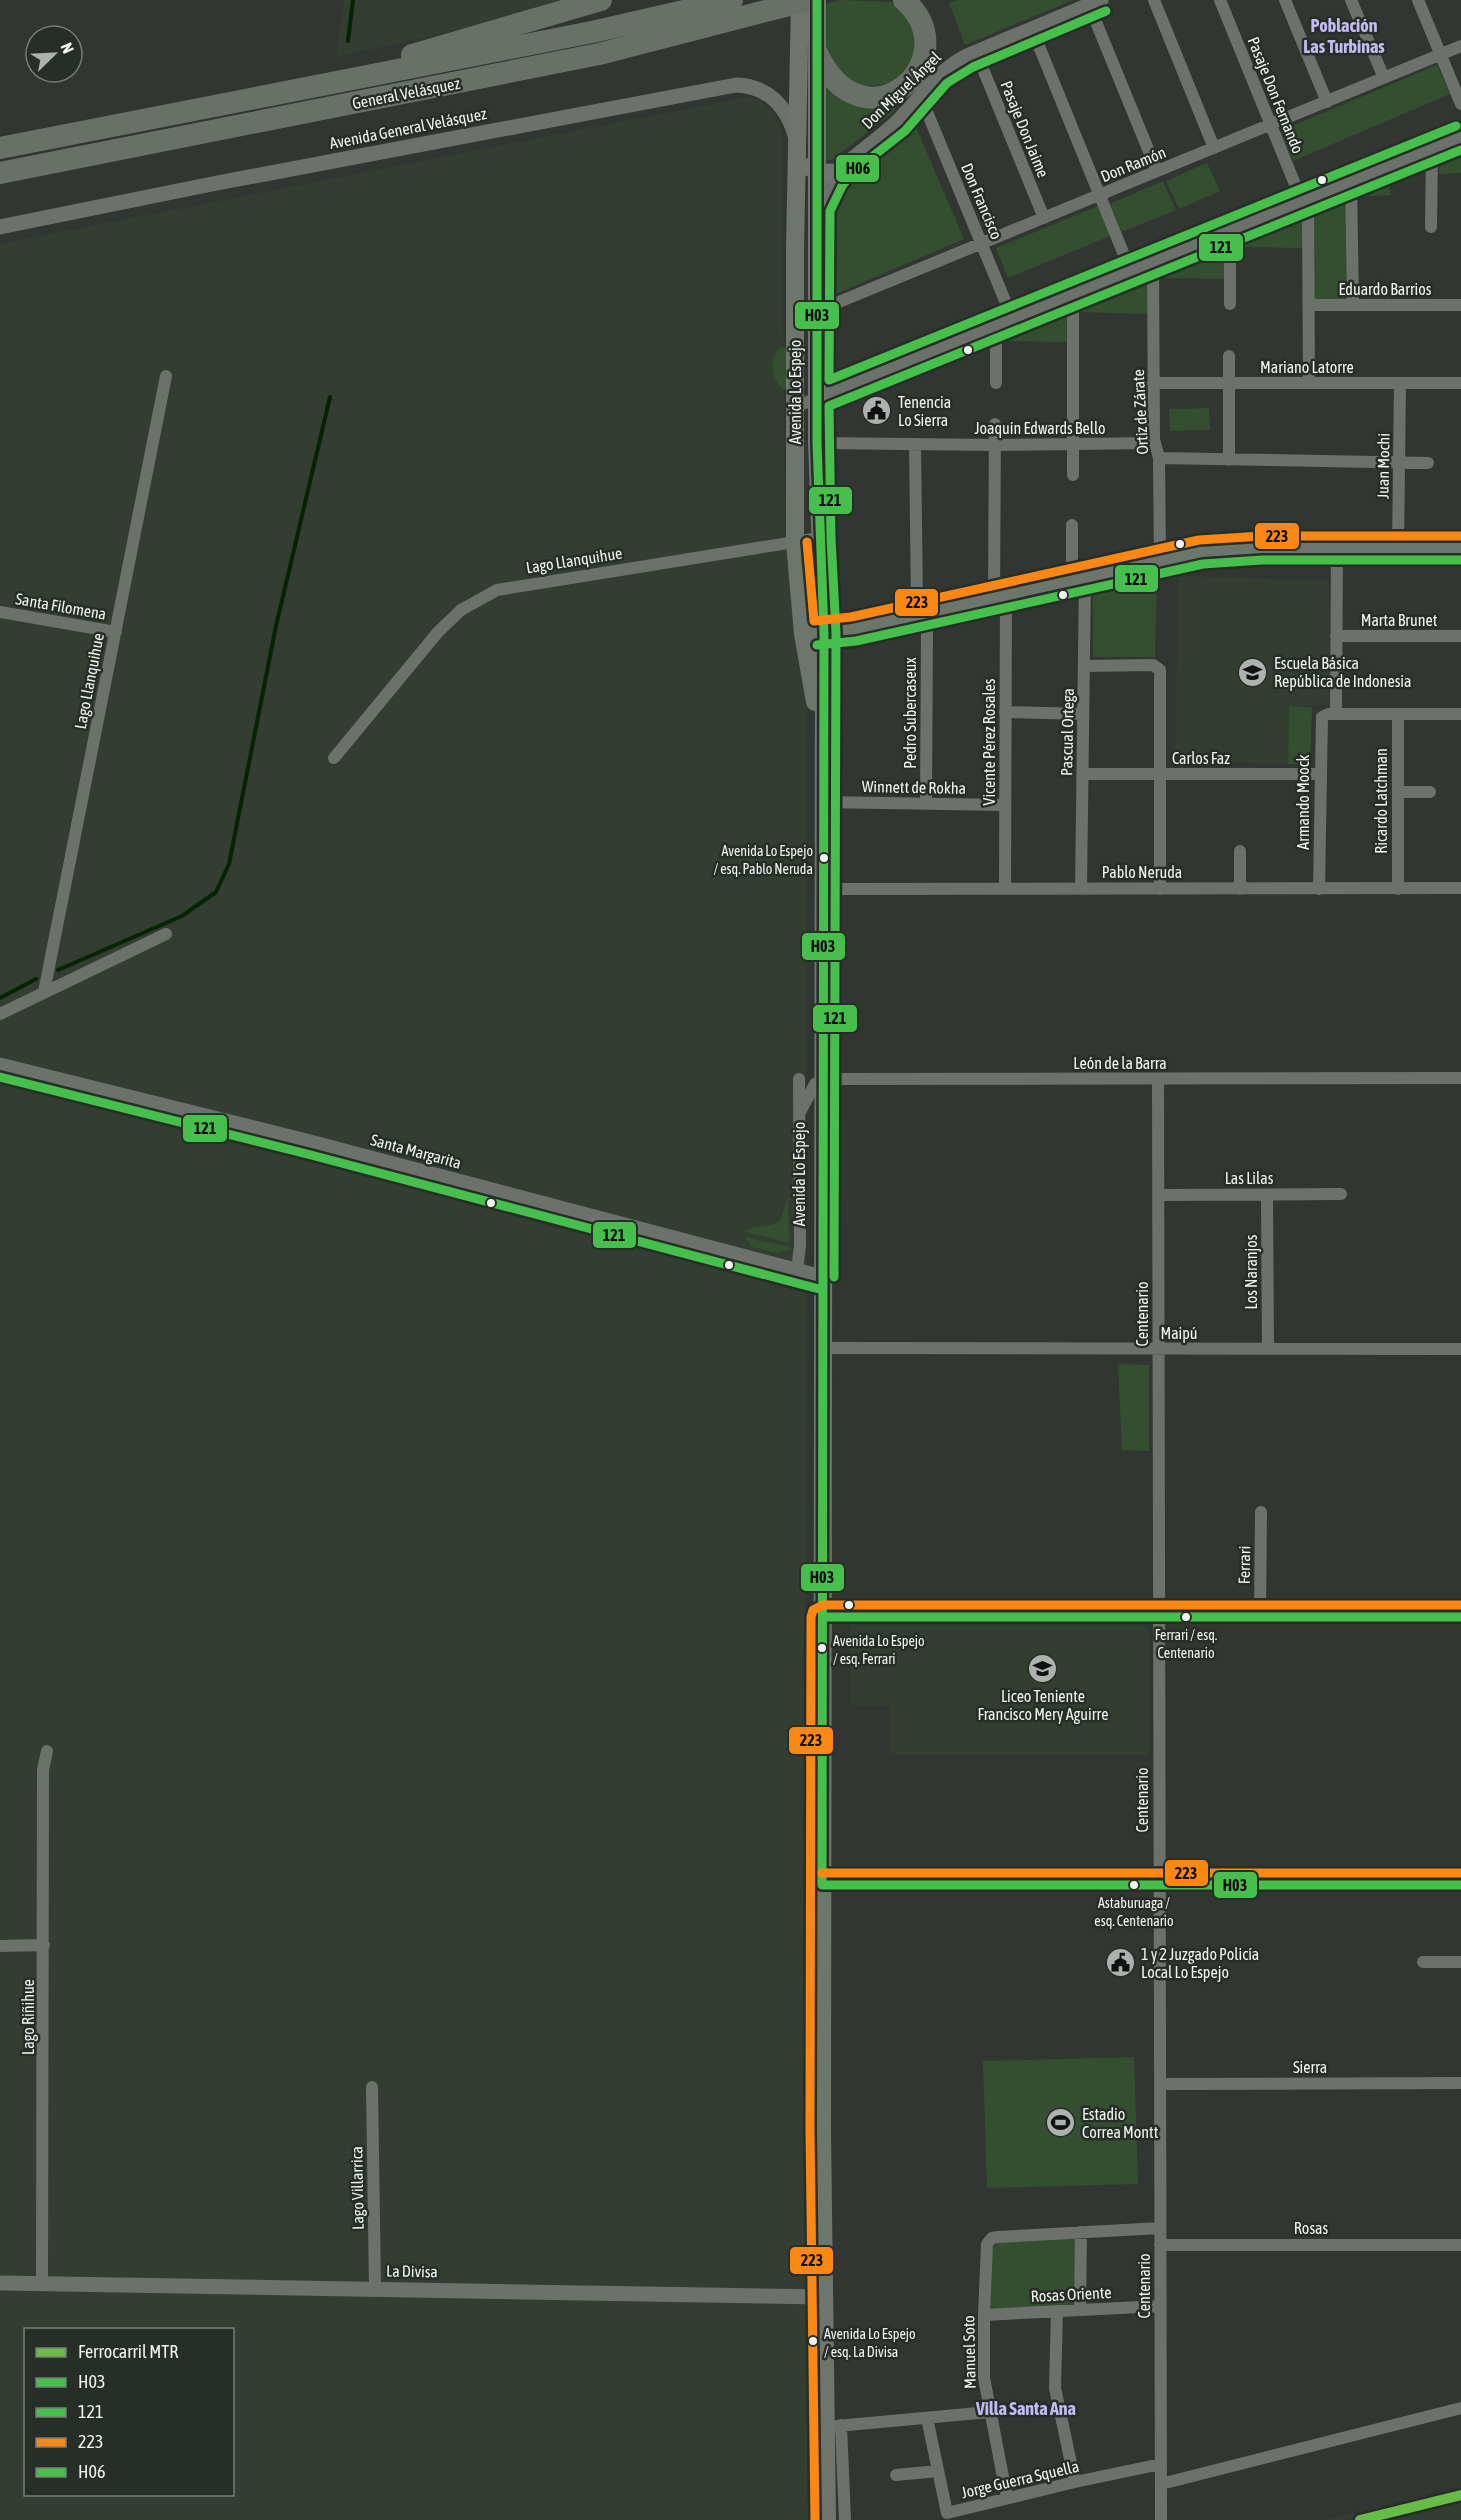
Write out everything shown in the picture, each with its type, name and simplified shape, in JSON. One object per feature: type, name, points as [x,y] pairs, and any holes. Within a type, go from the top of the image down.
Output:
[{"type":"highway","points":[[281,94],[601,0]]},
{"type":"highway","name":"General Velásquez","points":[[0,148],[631,24],[732,0]]},
{"type":"highway","points":[[816,51],[831,76],[849,93],[863,97],[879,97],[901,89],[917,71],[925,46],[920,20],[904,0]]},
{"type":"highway","name":"General Velásquez","points":[[0,173],[599,54],[801,2]]},
{"type":"main road","name":"Avenida Lo Espejo","points":[[817,0],[817,442],[824,633],[822,1277],[825,1348],[822,1885],[824,2297],[834,2426],[827,2520]]},
{"type":"main road","name":"Avenida Lo Espejo","points":[[801,2],[796,138],[795,543],[803,634],[823,745]]},
{"type":"main road","points":[[797,101],[803,126],[804,157],[809,167],[818,172],[837,172]]},
{"type":"main road","points":[[795,240],[806,233],[818,239]]},
{"type":"main road","points":[[803,634],[853,629],[1201,552],[1234,549],[1461,548]]},
{"type":"street","points":[[1154,0],[1214,148]]},
{"type":"street","name":"Pasaje Don Fernando","points":[[1220,0],[1308,211],[1309,383]]},
{"type":"street","points":[[1285,0],[1326,102]]},
{"type":"street","points":[[1351,0],[1384,78]]},
{"type":"street","points":[[1418,0],[1461,104]]},
{"type":"street","points":[[1095,3],[1157,171]]},
{"type":"street","name":"Don Miguel Ángel","points":[[818,209],[837,172],[855,155],[890,129],[944,70],[976,52],[1095,3]]},
{"type":"street","points":[[1032,28],[1131,272]]},
{"type":"street","name":"Don Ramón","points":[[818,311],[1461,46]]},
{"type":"street","name":"Pasaje Don Jaime","points":[[976,52],[1044,218]]},
{"type":"street","name":"Avenida General Velásquez","points":[[0,227],[229,180],[735,85],[755,87],[772,97],[786,111],[796,138]]},
{"type":"street","name":"Don Francisco","points":[[920,95],[1013,320]]},
{"type":"street","points":[[795,407],[1461,136]]},
{"type":"street","points":[[1431,227],[1432,149]]},
{"type":"street","points":[[1351,181],[1353,305]]},
{"type":"street","points":[[1230,231],[1230,304]]},
{"type":"street","name":"Ortiz de Zárate","points":[[1153,262],[1153,383],[1155,443],[1159,458],[1160,560]]},
{"type":"street","points":[[1073,295],[1073,475]]},
{"type":"street","name":"Eduardo Barrios","points":[[1309,305],[1461,305]]},
{"type":"street","points":[[996,327],[996,383]]},
{"type":"street","points":[[1229,356],[1229,460]]},
{"type":"street","name":"Lago Llanquihue","points":[[44,992],[166,376]]},
{"type":"street","name":"Mariano Latorre","points":[[1153,383],[1461,383]]},
{"type":"street","name":"Juan Mochi","points":[[1398,548],[1400,383]]},
{"type":"street","name":"Vicente Pérez Rosales","points":[[995,424],[1005,712],[1005,889]]},
{"type":"street","name":"Joaquín Edwards Bello","points":[[817,442],[995,445],[1155,443]]},
{"type":"street","name":"Pedro Subercaseux","points":[[915,444],[917,602],[927,627],[926,804]]},
{"type":"street","points":[[1159,458],[1428,463]]},
{"type":"street","name":"Pascual Ortega","points":[[1072,525],[1084,666],[1081,889]]},
{"type":"street","name":"Lago Llanquihue","points":[[334,758],[438,632],[461,610],[497,590],[819,538]]},
{"type":"street","points":[[1337,548],[1336,714],[1461,714]]},
{"type":"street","name":"Santa Filomena","points":[[0,612],[116,632]]},
{"type":"street","name":"Marta Brunet","points":[[1336,636],[1461,636]]},
{"type":"street","points":[[1084,666],[1153,666],[1160,670],[1160,889]]},
{"type":"street","points":[[1005,712],[1083,714]]},
{"type":"street","name":"Armando Moock","points":[[1319,888],[1322,717],[1336,714]]},
{"type":"street","name":"Ricardo Latchman","points":[[1398,714],[1398,889]]},
{"type":"street","name":"Carlos Faz","points":[[1083,774],[1320,774]]},
{"type":"street","points":[[1398,792],[1430,792]]},
{"type":"street","name":"Winnett de Rokha","points":[[823,802],[1005,805]]},
{"type":"street","points":[[1240,852],[1240,889]]},
{"type":"street","name":"Pablo Neruda","points":[[823,889],[1461,888]]},
{"type":"street","points":[[0,1014],[166,934]]},
{"type":"street","name":"Santa Margarita","points":[[0,1065],[314,1143],[822,1277]]},
{"type":"street","name":"León de la Barra","points":[[823,1079],[1461,1078]]},
{"type":"street","name":"Avenida Lo Espejo","points":[[797,1269],[800,1246],[799,1079]]},
{"type":"street","points":[[799,1114],[815,1084],[823,1079]]},
{"type":"street","name":"Centenario","points":[[1158,1080],[1161,2520]]},
{"type":"street","name":"Los Naranjos","points":[[1268,1194],[1268,1349]]},
{"type":"street","name":"Las Lilas","points":[[1158,1195],[1341,1194]]},
{"type":"street","name":"Maipú","points":[[825,1348],[1461,1349]]},
{"type":"street","name":"Ferrari","points":[[1260,1617],[1261,1512]]},
{"type":"street","points":[[823,1617],[1461,1617]]},
{"type":"street","name":"Lago Riñihue","points":[[42,2284],[43,1770],[47,1751]]},
{"type":"street","points":[[822,1885],[1461,1885]]},
{"type":"street","points":[[0,1946],[44,1945]]},
{"type":"street","points":[[1423,1962],[1461,1962]]},
{"type":"street","name":"Sierra","points":[[1160,2084],[1461,2084]]},
{"type":"street","name":"Lago Villarrica","points":[[372,2087],[375,2288]]},
{"type":"street","points":[[1080,2310],[1081,2232],[1160,2228]]},
{"type":"street","name":"Manuel Soto","points":[[1007,2498],[984,2378],[987,2248],[990,2240],[998,2237],[1081,2232]]},
{"type":"street","name":"Rosas","points":[[1160,2245],[1461,2245]]},
{"type":"street","name":"La Divisa","points":[[0,2283],[824,2297]]},
{"type":"street","name":"Rosas Oriente","points":[[984,2315],[1160,2306]]},
{"type":"street","points":[[1057,2311],[1055,2388],[1075,2482]]},
{"type":"street","points":[[1161,2484],[1461,2408]]},
{"type":"street","points":[[845,2520],[834,2426],[989,2412]]},
{"type":"street","name":"Jorge Guerra Squella","points":[[927,2418],[947,2513],[1161,2464]]},
{"type":"street","points":[[896,2475],[938,2471]]},
{"type":"shaded area","points":[[344,0],[569,0],[493,22],[336,57]]},
{"type":"shaded area","points":[[748,97],[761,101],[771,110],[779,123],[782,137],[785,538],[807,707],[805,2281],[810,2520],[0,2520],[0,244]]},
{"type":"shaded area","name":"Escuela Básica República de Indonesia","points":[[1178,576],[1329,581],[1330,705],[1289,706],[1288,764],[1175,761]]},
{"type":"shaded area","name":"Liceo Teniente Francisco Mery Aguirre","points":[[850,1625],[1141,1625],[1149,1632],[1149,1755],[889,1755],[889,1705],[851,1705]]},
{"type":"shaded area","points":[[1461,2488],[1461,2520],[1326,2520],[1346,2515]]},
{"type":"green space","points":[[840,0],[897,2],[919,34],[913,65],[891,85],[855,86],[839,74],[820,34],[821,6]]},
{"type":"green space","points":[[958,0],[1073,0],[965,45],[949,3]]},
{"type":"green space","points":[[1437,65],[1450,94],[1293,161],[1280,131]]},
{"type":"green space","points":[[825,85],[845,100],[863,107],[881,105],[905,96],[892,113],[832,160],[819,160]]},
{"type":"green space","points":[[912,118],[964,239],[824,299],[827,218],[836,186]]},
{"type":"green space","points":[[1461,147],[1461,173],[1439,174],[1440,156]]},
{"type":"green space","points":[[1207,163],[1220,191],[1179,209],[1166,181]]},
{"type":"green space","points":[[1163,181],[1176,210],[1122,232],[1110,204]]},
{"type":"green space","points":[[1389,183],[1391,195],[1360,197],[1360,194]]},
{"type":"green space","points":[[1345,196],[1347,299],[1313,300],[1314,210]]},
{"type":"green space","points":[[1098,206],[1110,236],[1008,278],[996,248]]},
{"type":"green space","points":[[1304,207],[1303,248],[1235,247],[1235,236]]},
{"type":"green space","points":[[1228,238],[1227,279],[1159,278],[1159,267]]},
{"type":"green space","points":[[1148,273],[1147,314],[1079,312],[1079,302]]},
{"type":"green space","points":[[1070,301],[1069,342],[1001,341],[1001,330]]},
{"type":"green space","points":[[782,347],[787,348],[787,388],[784,390],[776,381],[772,368],[774,356]]},
{"type":"green space","points":[[1209,408],[1210,430],[1170,431],[1169,409]]},
{"type":"green space","points":[[1157,576],[1155,657],[1093,657],[1093,586]]},
{"type":"green space","points":[[1289,706],[1312,707],[1310,764],[1288,764]]},
{"type":"green space","points":[[788,1196],[789,1243],[745,1232],[780,1221]]},
{"type":"green space","points":[[745,1237],[791,1249],[777,1253],[752,1247]]},
{"type":"green space","points":[[1118,1364],[1149,1365],[1149,1451],[1122,1450]]},
{"type":"green space","name":"Estadio Correa Montt","points":[[1134,2057],[1138,2184],[987,2188],[983,2061]]},
{"type":"green space","points":[[1076,2238],[1075,2305],[990,2311],[992,2249],[999,2241]]},
{"type":"waterway","points":[[348,41],[353,0]]},
{"type":"waterway","points":[[58,970],[182,916],[216,892],[229,864],[276,626],[330,397]]},
{"type":"waterway","points":[[0,998],[36,979]]},
{"type":"rail line","name":"MTR","points":[[1360,2520],[1461,2495]]},
{"type":"transit line","name":"H03","points":[[817,0],[817,443],[824,633],[822,1885],[1461,1885]]},
{"type":"transit line","name":"H06","points":[[1106,11],[973,67],[947,83],[905,131],[854,171],[842,186],[830,211],[829,380],[1456,126]]},
{"type":"transit line","name":"121","points":[[834,1277],[836,633],[831,538],[829,406],[1461,150]]},
{"type":"transit line","name":"223","points":[[807,542],[814,621],[851,617],[1199,540],[1262,536],[1461,536]]},
{"type":"transit line","name":"121","points":[[817,645],[856,641],[1203,564],[1262,560],[1461,560]]},
{"type":"transit line","name":"121","points":[[0,1077],[311,1155],[819,1289]]},
{"type":"transit line","name":"223","points":[[815,2520],[810,2130],[811,1617],[813,1610],[823,1605],[1461,1605]]},
{"type":"transit line","name":"H03","points":[[823,1617],[1461,1617]]},
{"type":"transit line","name":"223","points":[[822,1873],[1461,1873]]},
{"type":"place","name":"Tenencia Lo Sierra","points":[[877,411]]},
{"type":"place","name":"Escuela Básica República de Indonesia","points":[[1253,672]]},
{"type":"place","name":"Avenida Lo Espejo / esq. Pablo Neruda","points":[[824,858]]},
{"type":"place","name":"Ferrari / esq. Centenario","points":[[1186,1617]]},
{"type":"place","name":"Avenida Lo Espejo / esq. Ferrari","points":[[822,1648]]},
{"type":"place","name":"Liceo Teniente Francisco Mery Aguirre","points":[[1043,1668]]},
{"type":"place","name":"Astaburuaga / esq. Centenario","points":[[1134,1885]]},
{"type":"place","name":"1 y 2 Juzgado Policía Local Lo Espejo","points":[[1120,1963]]},
{"type":"place","name":"Estadio Correa Montt","points":[[1061,2123]]},
{"type":"place","name":"Avenida Lo Espejo / esq. La Divisa","points":[[813,2341]]},
{"type":"district","name":"Población Las Turbinas","points":[[1344,36]]},
{"type":"district","name":"Villa Santa Ana","points":[[1026,2409]]}]
